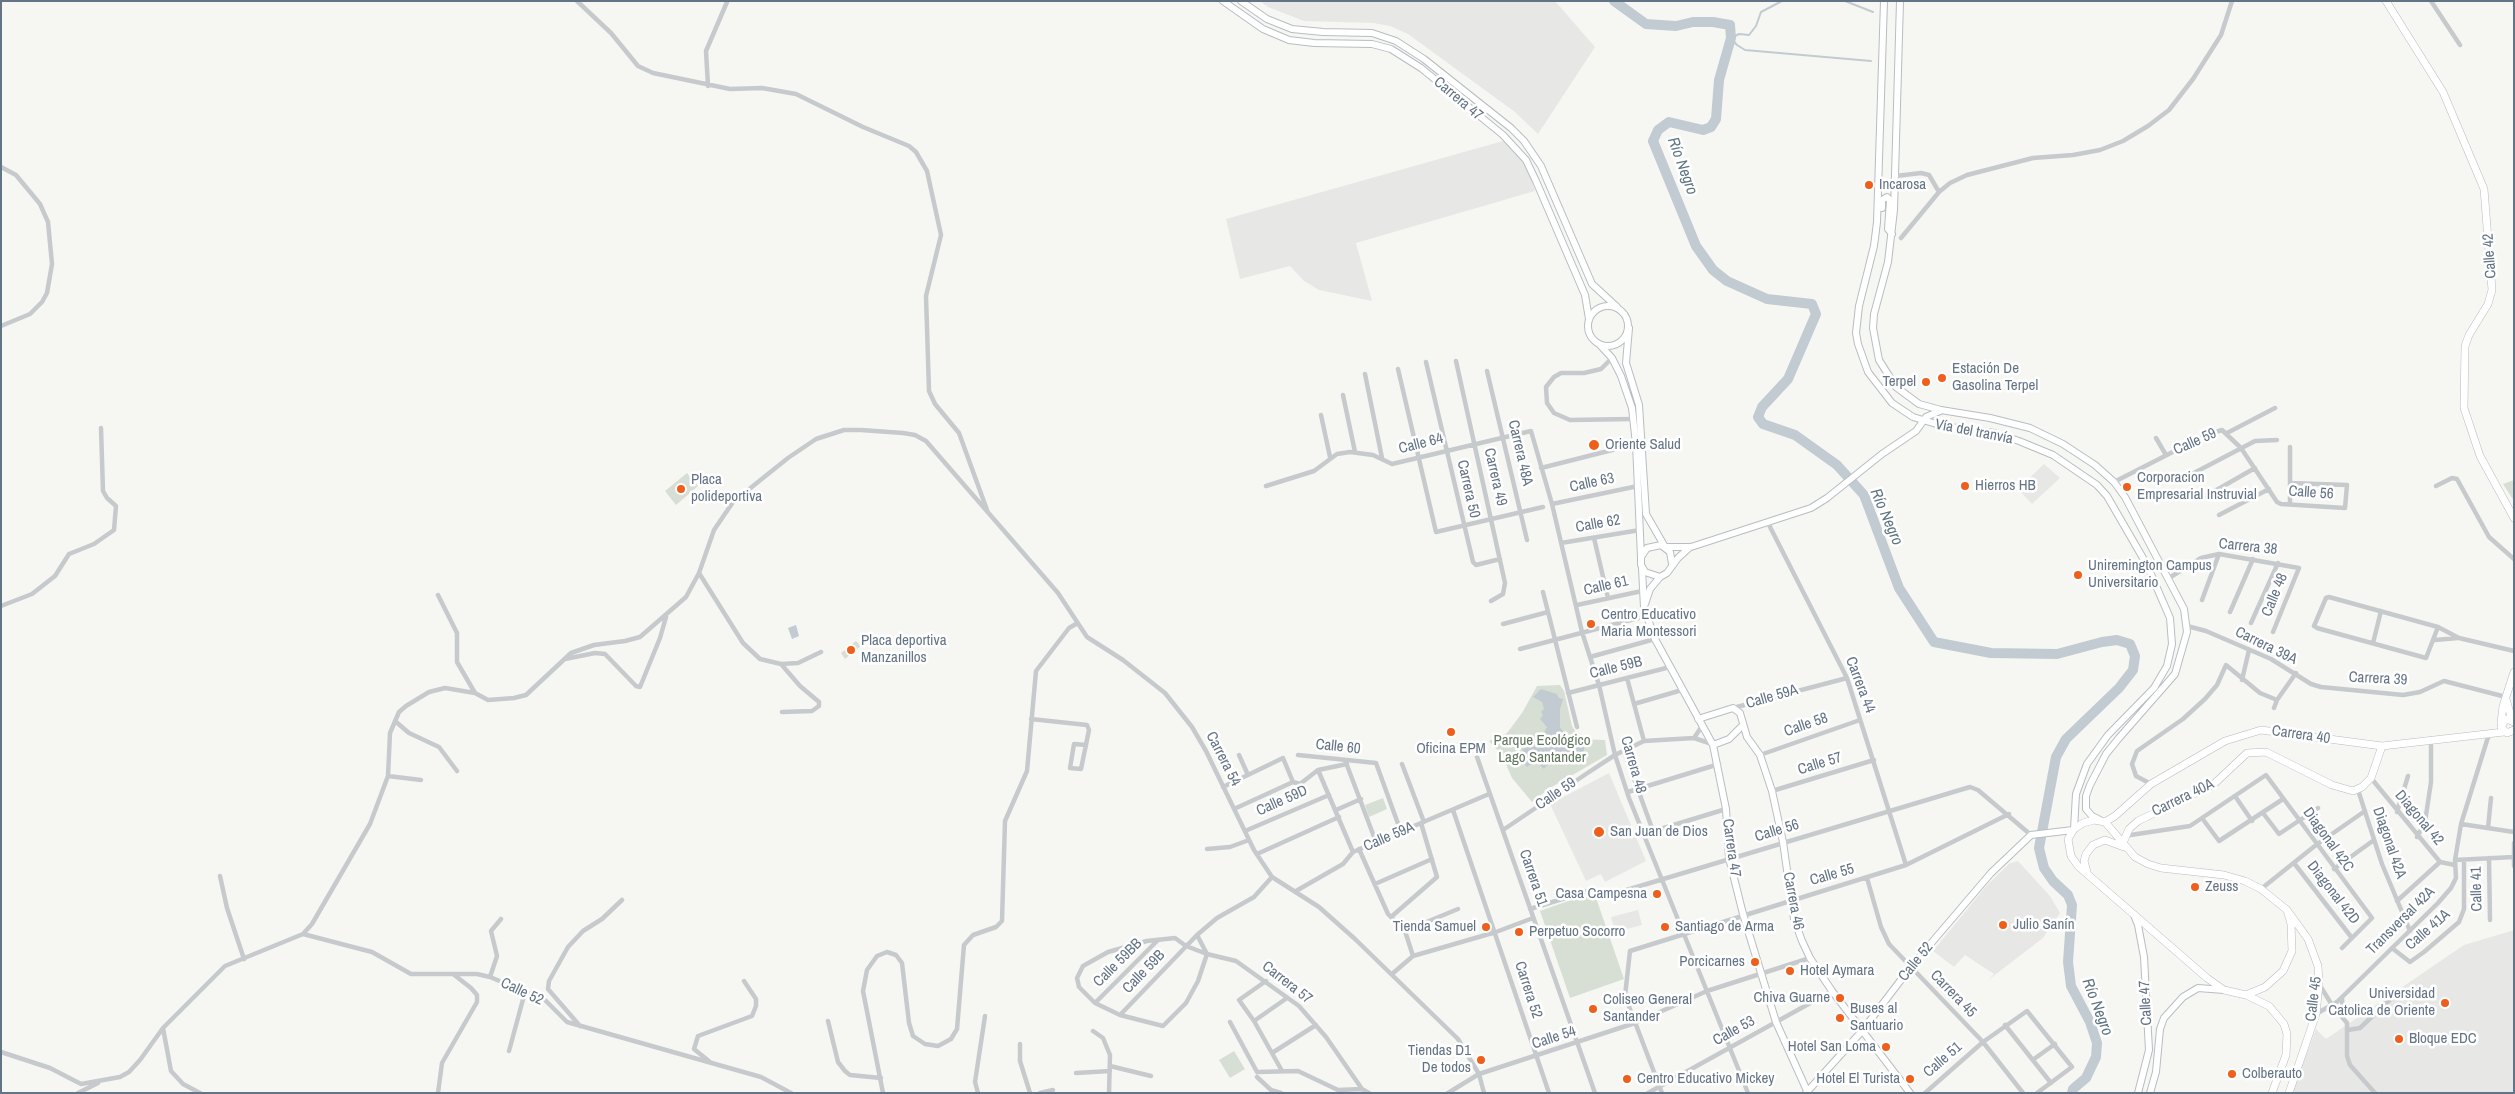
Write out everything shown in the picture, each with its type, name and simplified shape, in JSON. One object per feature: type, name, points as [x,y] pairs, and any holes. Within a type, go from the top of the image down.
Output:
[{"type":"main road","name":"Calle 42","points":[[2389,3],[2443,92],[2484,189],[2492,290],[2488,304],[2469,335],[2465,346],[2464,408],[2480,456],[2514,518]]},
{"type":"main road","points":[[2508,729],[2506,698],[2514,672]]},
{"type":"main road","points":[[2506,698],[2513,721]]},
{"type":"main road","points":[[2508,729],[2506,719],[2513,721]]},
{"type":"main road","points":[[2491,734],[2508,729]]},
{"type":"main road","name":"Carrera 40","points":[[2105,822],[2115,816],[2151,784],[2225,741],[2261,730],[2382,746],[2491,734]]},
{"type":"main road","points":[[2358,790],[2370,778],[2382,746]]},
{"type":"main road","name":"Carrera 40A","points":[[2125,843],[2138,821],[2214,784],[2244,756],[2252,752],[2266,752],[2332,785],[2349,790],[2358,790]]},
{"type":"main road","points":[[2125,843],[2105,822],[2094,820],[2073,830],[2068,839],[2074,861],[2207,978],[2224,990]]},
{"type":"main road","points":[[2088,874],[2084,861],[2093,845],[2099,842],[2111,841],[2125,843]]},
{"type":"main road","name":"Calle 45","points":[[2125,843],[2135,857],[2161,868],[2224,875],[2261,889],[2286,910],[2308,939],[2318,966],[2319,984],[2316,1014],[2289,1093]]},
{"type":"main road","points":[[2246,995],[2274,980],[2288,962],[2292,936],[2286,910]]},
{"type":"main road","name":"Calle 45","points":[[2224,990],[2246,995],[2269,1006],[2284,1024],[2287,1034],[2286,1055],[2272,1093]]},
{"type":"street","points":[[577,1],[611,33],[638,66],[653,73],[730,90],[762,88],[796,94],[863,128],[909,146],[922,160],[927,171],[941,235],[926,296],[929,391],[935,404],[959,434],[990,516]]},
{"type":"street","name":"Carrera 47","points":[[1223,1],[1263,29],[1289,40],[1314,44],[1372,44],[1391,49],[1420,68],[1503,135],[1526,160],[1536,181],[1584,295],[1589,319]]},
{"type":"street","name":"Carrera 47","points":[[1241,1],[1267,19],[1292,29],[1372,33],[1396,42],[1424,59],[1504,123],[1524,141],[1541,166],[1592,284],[1618,307]]},
{"type":"street","name":"Vía del tranvía","points":[[1884,1],[1876,232],[1857,318],[1858,344],[1868,372],[1882,393],[1903,411],[1923,421],[1994,434],[2019,441],[2053,455],[2085,475],[2107,496],[2150,571],[2165,602],[2173,634],[2167,666],[2154,688],[2108,734],[2087,764],[2076,794],[2073,830]]},
{"type":"street","name":"Vía del tranvía","points":[[1900,1],[1896,176],[1892,234],[1888,262],[1874,314],[1873,338],[1879,360],[1888,377],[1902,392],[1919,404],[2030,428],[2081,454],[2114,482],[2125,497],[2181,601],[2187,626],[2178,666],[2161,692],[2115,744],[2090,784],[2086,796],[2086,810],[2092,816],[2105,822]]},
{"type":"street","points":[[1902,238],[1939,192],[1950,183],[1967,175],[2033,158],[2073,155],[2100,150],[2123,141],[2148,126],[2169,110],[2193,79],[2221,35],[2232,1]]},
{"type":"street","points":[[2431,1],[2460,45]]},
{"type":"street","points":[[708,86],[706,50],[727,2]]},
{"type":"street","points":[[1,167],[16,175],[40,204],[48,222],[52,264],[47,293],[42,302],[26,316],[1,326]]},
{"type":"street","points":[[1896,176],[1921,173],[1929,175],[1939,192]]},
{"type":"street","points":[[1876,232],[1880,228],[1882,200],[1885,197],[1890,200],[1888,229],[1892,234]]},
{"type":"street","points":[[1660,577],[1649,575],[1642,568],[1636,444],[1633,419],[1621,376],[1612,358],[1590,334],[1589,319],[1595,311],[1603,306],[1618,307],[1625,314],[1629,328],[1626,363],[1639,405],[1646,514],[1665,547],[1670,552],[1672,564]]},
{"type":"street","points":[[1600,345],[1610,346],[1619,343],[1626,336],[1629,328]]},
{"type":"street","points":[[1612,358],[1601,369],[1584,373],[1561,373],[1554,376],[1546,388],[1547,403],[1554,413],[1570,420],[1633,419]]},
{"type":"street","name":"Carrera 49","points":[[1456,361],[1492,519],[1505,588],[1500,598],[1491,601]]},
{"type":"street","name":"Carrera 50","points":[[1426,362],[1473,562],[1476,565],[1500,559]]},
{"type":"street","points":[[1398,369],[1435,530],[1439,532],[1542,507]]},
{"type":"street","name":"Carrera 48A","points":[[1487,371],[1527,540]]},
{"type":"street","points":[[1365,374],[1382,458]]},
{"type":"street","points":[[1343,395],[1355,452]]},
{"type":"street","points":[[1919,404],[1923,421]]},
{"type":"street","name":"Calle 59","points":[[2114,482],[2206,434],[2222,430],[2227,433],[2275,408]]},
{"type":"street","points":[[1640,557],[1644,550],[1650,546],[1691,547],[1810,508],[1833,494],[1863,469],[1916,431],[1930,414],[1942,410]]},
{"type":"street","points":[[1321,415],[1330,457]]},
{"type":"street","points":[[1,606],[32,594],[55,576],[69,554],[94,544],[114,530],[116,506],[107,498],[103,491],[101,428]]},
{"type":"street","name":"Carrera 54","points":[[699,573],[714,530],[724,512],[733,502],[788,458],[816,439],[844,430],[861,430],[903,433],[915,436],[926,442],[1058,594],[1076,624],[1087,637],[1124,660],[1171,700],[1197,735],[1257,854],[1272,877],[1318,907],[1392,974],[1458,1039],[1479,1074],[1484,1093]]},
{"type":"street","name":"Calle 64","points":[[1266,486],[1314,472],[1330,457],[1355,452],[1382,458],[1392,464],[1531,431]]},
{"type":"street","name":"Carrera 48","points":[[1531,431],[1552,504],[1582,632],[1599,684],[1616,755],[1628,792],[1748,1093]]},
{"type":"street","points":[[2219,515],[2269,489],[2241,448],[2227,433]]},
{"type":"street","points":[[2156,438],[2166,455]]},
{"type":"street","points":[[2192,474],[2255,441],[2277,440]]},
{"type":"street","points":[[1541,468],[1636,444]]},
{"type":"street","points":[[2290,447],[2290,504]]},
{"type":"street","points":[[2206,496],[2255,468]]},
{"type":"street","points":[[2436,486],[2452,478],[2457,480],[2489,537],[2514,559]]},
{"type":"street","name":"Calle 56","points":[[2269,489],[2277,502],[2345,508],[2347,485],[2290,483]]},
{"type":"street","name":"Calle 63","points":[[1552,504],[1638,486]]},
{"type":"street","name":"Carrera 44","points":[[1768,523],[1847,678],[1906,865]]},
{"type":"street","name":"Calle 62","points":[[1561,543],[1640,530]]},
{"type":"street","points":[[1594,538],[1608,598]]},
{"type":"street","points":[[1644,608],[1650,589],[1660,577],[1669,571],[1672,564],[1691,547]]},
{"type":"street","points":[[2202,600],[2219,554]]},
{"type":"street","name":"Carrera 38","points":[[2169,578],[2201,558],[2219,554],[2299,568]]},
{"type":"street","points":[[2230,612],[2253,559]]},
{"type":"street","points":[[2251,623],[2278,563]]},
{"type":"street","name":"Carrera 47","points":[[1642,568],[1642,591],[1646,616],[1682,690],[1714,745],[1726,809],[1729,858],[1743,914],[1759,973],[1776,1022],[1807,1093]]},
{"type":"street","name":"Calle 48","points":[[2273,632],[2299,568]]},
{"type":"street","points":[[1,1052],[50,1068],[81,1084],[120,1077],[129,1072],[163,1028],[225,966],[303,934],[312,924],[370,824],[388,776],[390,733],[395,721],[406,706],[430,692],[445,688],[475,693],[488,700],[526,695],[571,653],[594,645],[640,637],[686,597],[699,573],[743,643],[760,658],[781,664],[798,664],[821,652]]},
{"type":"street","name":"Calle 61","points":[[1577,605],[1642,591]]},
{"type":"street","points":[[1543,592],[1577,727]]},
{"type":"street","points":[[438,595],[457,633],[457,662],[475,693]]},
{"type":"street","name":"Carrera 39","points":[[2381,612],[2328,597],[2315,628],[2428,657],[2435,640]]},
{"type":"street","points":[[1503,624],[1548,612]]},
{"type":"street","points":[[2373,644],[2381,612],[2438,628],[2459,638],[2514,651]]},
{"type":"street","points":[[563,659],[595,653],[605,654],[636,686],[640,687],[660,638],[666,616]]},
{"type":"street","points":[[1520,648],[1646,616]]},
{"type":"street","points":[[883,1093],[863,991],[867,970],[877,956],[888,952],[896,955],[902,963],[909,1023],[913,1036],[925,1044],[938,1046],[951,1039],[957,1029],[964,944],[973,935],[996,927],[1002,921],[1005,821],[1027,771],[1034,679],[1039,665],[1070,628],[1076,624]]},
{"type":"street","name":"Carrera 39A","points":[[2187,626],[2249,650],[2296,673],[2312,684],[2334,689]]},
{"type":"street","points":[[2438,628],[2435,640],[2459,638]]},
{"type":"street","points":[[1590,657],[1656,639]]},
{"type":"street","points":[[2242,680],[2249,650]]},
{"type":"street","points":[[781,664],[800,686],[818,702],[819,706],[812,711],[782,712]]},
{"type":"street","points":[[2151,784],[2136,776],[2133,758],[2143,745],[2183,719],[2206,699],[2217,685],[2226,665],[2242,680],[2277,700]]},
{"type":"street","name":"Calle 59B","points":[[1568,693],[1670,667]]},
{"type":"street","points":[[2274,708],[2277,700],[2296,673]]},
{"type":"street","points":[[1627,678],[1644,741]]},
{"type":"street","name":"Calle 59A","points":[[1698,719],[1847,678]]},
{"type":"street","name":"Carrera 39","points":[[2334,689],[2403,695],[2420,692],[2444,681],[2506,698]]},
{"type":"street","points":[[1634,704],[1682,690]]},
{"type":"street","points":[[1733,708],[1740,713],[1743,706]]},
{"type":"street","name":"Carrera 46","points":[[1740,713],[1750,744],[1760,755],[1772,791],[1783,842],[1794,919],[1810,958],[1832,991],[1910,1093]]},
{"type":"street","points":[[1031,719],[1087,725],[1090,730],[1081,769],[1070,768],[1074,744],[1086,745]]},
{"type":"street","name":"Calle 58","points":[[1760,755],[1860,720]]},
{"type":"street","points":[[395,721],[409,733],[439,747],[457,771]]},
{"type":"street","points":[[1714,745],[1729,739],[1743,725]]},
{"type":"street","points":[[1694,738],[1702,726]]},
{"type":"street","name":"Transversal 42A","points":[[2316,1014],[2332,1006],[2342,998],[2451,888],[2456,878],[2455,862],[2461,824],[2491,734]]},
{"type":"street","name":"Calle 59","points":[[1504,830],[1616,755],[1644,741],[1660,738],[1694,738],[1714,745]]},
{"type":"street","points":[[2417,837],[2425,822],[2431,782],[2431,742]]},
{"type":"street","points":[[1624,751],[1653,831]]},
{"type":"street","points":[[1239,755],[1248,775]]},
{"type":"street","name":"Calle 60","points":[[1298,755],[1346,762],[1376,763],[1401,832]]},
{"type":"street","name":"Carrera 51","points":[[1477,757],[1595,1093]]},
{"type":"street","points":[[1223,787],[1284,759],[1293,782]]},
{"type":"street","name":"Calle 57","points":[[1772,791],[1874,760]]},
{"type":"street","points":[[1234,809],[1293,782],[1300,784],[1318,770],[1346,762],[1376,842]]},
{"type":"street","points":[[1390,917],[1437,878],[1422,823],[1402,764]]},
{"type":"street","points":[[1628,792],[1719,764]]},
{"type":"street","points":[[1318,770],[1353,852]]},
{"type":"street","name":"Diagonal 42C","points":[[2235,796],[2266,775],[2316,845],[2372,918],[2352,938]]},
{"type":"street","points":[[388,776],[421,780]]},
{"type":"street","points":[[2397,812],[2408,776]]},
{"type":"street","name":"Diagonal 42","points":[[2370,778],[2417,837],[2440,862],[2513,857]]},
{"type":"street","name":"Calle 56","points":[[1530,909],[1588,891],[1620,892],[1729,858],[1973,787],[2009,814]]},
{"type":"street","name":"Diagonal 42A","points":[[2358,790],[2374,840],[2410,931]]},
{"type":"street","name":"Calle 59D","points":[[1245,831],[1329,794]]},
{"type":"street","name":"Calle 59A","points":[[1296,891],[1342,864],[1353,852],[1489,794]]},
{"type":"street","points":[[2125,843],[2190,826],[2235,796],[2252,821]]},
{"type":"street","points":[[2488,828],[2491,798]]},
{"type":"street","points":[[1336,810],[1361,799]]},
{"type":"street","points":[[2202,818],[2219,842],[2283,799]]},
{"type":"street","points":[[2263,813],[2279,834],[2318,808]]},
{"type":"street","points":[[1644,834],[1726,809]]},
{"type":"street","name":"Carrera 52","points":[[1453,810],[1496,932],[1549,1093]]},
{"type":"street","points":[[2261,889],[2316,845],[2365,811]]},
{"type":"street","points":[[2009,814],[2031,836],[2073,830]]},
{"type":"street","name":"Calle 55","points":[[1635,1023],[1624,991],[1630,951],[1743,914],[1906,865],[2009,814]]},
{"type":"street","points":[[1257,854],[1339,817]]},
{"type":"street","points":[[2461,824],[2514,832]]},
{"type":"street","points":[[2056,832],[2068,839]]},
{"type":"street","name":"Calle 52","points":[[1807,1093],[1862,1031],[1910,968],[1963,904],[2031,836]]},
{"type":"street","points":[[1207,849],[1230,847],[1250,840]]},
{"type":"street","points":[[2334,869],[2374,840]]},
{"type":"street","points":[[2514,843],[2514,866]]},
{"type":"street","points":[[1359,850],[1390,917],[1405,931],[1413,956]]},
{"type":"street","name":"Calle 41","points":[[2489,858],[2490,920]]},
{"type":"street","points":[[1375,884],[1432,859]]},
{"type":"street","name":"Calle 41A","points":[[2392,948],[2410,962],[2454,927],[2463,916],[2464,860]]},
{"type":"street","points":[[2397,901],[2440,862]]},
{"type":"street","name":"Diagonal 42D","points":[[2294,863],[2352,938]]},
{"type":"street","points":[[220,876],[227,908],[244,959]]},
{"type":"street","name":"Calle 59B","points":[[1120,1015],[1197,935],[1217,918],[1254,897],[1272,877]]},
{"type":"street","name":"Carrera 45","points":[[1867,878],[1881,927],[1889,944],[1983,1042],[2023,1093]]},
{"type":"street","points":[[580,1026],[548,989],[549,982],[568,947],[582,931],[602,919],[622,900]]},
{"type":"street","points":[[1405,931],[1458,909]]},
{"type":"street","name":"Calle 47","points":[[2133,914],[2138,925],[2144,957],[2149,1050],[2138,1093]]},
{"type":"street","points":[[1392,974],[1413,956],[1496,932],[1533,918]]},
{"type":"street","points":[[490,977],[497,956],[492,931],[501,920]]},
{"type":"street","name":"Calle 52","points":[[303,934],[372,952],[411,974],[477,974],[490,977],[545,1000],[566,1022],[761,1076],[790,1093]]},
{"type":"street","points":[[1095,1003],[1120,1015],[1163,1026],[1186,1003],[1198,981],[1207,954],[1197,935]]},
{"type":"street","name":"Carrera 57","points":[[1095,1003],[1079,987],[1077,978],[1083,966],[1108,952],[1158,940],[1175,938],[1186,946],[1207,954],[1236,961],[1299,1006],[1316,1025],[1362,1089],[1369,1093]]},
{"type":"street","points":[[2342,948],[2352,938]]},
{"type":"street","name":"Calle 59BB","points":[[1095,1003],[1158,940]]},
{"type":"street","name":"Calle 54","points":[[1448,1093],[1479,1074],[1635,1023],[1707,990],[1810,958]]},
{"type":"street","points":[[438,1093],[442,1063],[477,1002],[477,995],[453,974]]},
{"type":"street","points":[[713,1064],[694,1049],[694,1043],[698,1036],[752,1016],[756,1006],[756,999],[744,981]]},
{"type":"street","points":[[1266,981],[1238,1000],[1254,1021],[1282,1071]]},
{"type":"street","points":[[2319,984],[2332,1006],[2343,1017]]},
{"type":"street","name":"Calle 47","points":[[2150,1093],[2156,1072],[2160,1029],[2164,1018],[2182,997],[2198,988],[2224,990]]},
{"type":"street","name":"Calle 53","points":[[1648,1093],[1832,991]]},
{"type":"street","points":[[509,1051],[525,992]]},
{"type":"street","points":[[2348,1030],[2360,1028],[2397,994]]},
{"type":"street","points":[[1254,1021],[1287,998]]},
{"type":"street","points":[[2342,998],[2343,1017],[2348,1030],[2347,1056],[2350,1066],[2375,1093]]},
{"type":"street","name":"Calle 51","points":[[1925,1093],[1983,1042],[2027,1011],[2054,1044]]},
{"type":"street","points":[[978,1093],[975,1082],[985,1016]]},
{"type":"street","points":[[828,1021],[838,1062],[845,1071],[850,1075],[881,1078]]},
{"type":"street","points":[[1230,1022],[1257,1074],[1271,1090],[1281,1093]]},
{"type":"street","points":[[1635,1023],[1662,1093]]},
{"type":"street","points":[[1272,1053],[1316,1025]]},
{"type":"street","points":[[2005,1025],[2051,1082]]},
{"type":"street","points":[[163,1028],[171,1071],[183,1084],[200,1093]]},
{"type":"street","points":[[1093,1031],[1103,1038],[1110,1055],[1109,1093]]},
{"type":"street","points":[[1020,1044],[1020,1061],[1030,1093]]},
{"type":"street","points":[[2034,1060],[2054,1044],[2072,1067],[2037,1093]]},
{"type":"street","points":[[1076,1073],[1110,1068],[1151,1076]]},
{"type":"street","points":[[1257,1074],[1298,1071],[1338,1090],[1362,1089]]},
{"type":"street","points":[[78,1093],[102,1081]]},
{"type":"street","points":[[1040,1093],[1053,1090]]},
{"type":"shaded area","points":[[1260,1],[1555,1],[1595,47],[1538,134],[1515,112],[1408,34],[1390,26],[1373,23],[1304,21],[1268,7]]},
{"type":"shaded area","points":[[1503,141],[1519,157],[1529,172],[1535,191],[1356,243],[1372,301],[1319,290],[1304,281],[1290,266],[1240,279],[1226,219]]},
{"type":"shaded area","points":[[2044,464],[2060,478],[2032,504],[2018,489]]},
{"type":"shaded area","points":[[796,625],[799,636],[792,639],[788,628]]},
{"type":"shaded area","points":[[1541,689],[1557,694],[1559,698],[1563,699],[1560,709],[1560,727],[1572,744],[1584,743],[1584,756],[1563,759],[1556,765],[1556,761],[1551,760],[1544,769],[1536,761],[1527,767],[1524,763],[1527,756],[1522,749],[1535,745],[1534,742],[1541,738],[1547,727],[1540,719],[1543,715],[1541,712],[1544,709],[1542,702],[1533,697]]},
{"type":"shaded area","name":"San Juan de Dios","points":[[1609,773],[1646,861],[1605,882],[1601,874],[1586,881],[1550,804]]},
{"type":"shaded area","name":"Julio Sanín","points":[[2018,861],[2050,896],[2060,913],[2043,938],[1987,981],[1994,974],[1965,955],[1954,967],[1933,951],[1987,885],[2010,863]]},
{"type":"shaded area","points":[[1638,910],[1642,925],[1615,932],[1611,917]]},
{"type":"shaded area","name":"Universidad Catolica de Oriente","points":[[2514,930],[2514,1093],[2292,1093],[2316,1029],[2326,1039],[2464,945]]},
{"type":"green space","name":"Placa polideportiva","points":[[687,473],[698,486],[676,505],[665,491]]},
{"type":"green space","points":[[2514,480],[2514,501],[2503,484]]},
{"type":"green space","name":"Placa deportiva Manzanillos","points":[[856,641],[861,646],[845,659],[841,653]]},
{"type":"green space","name":"Parque Ecológico Lago Santander","points":[[1560,685],[1564,691],[1572,726],[1580,739],[1605,740],[1607,755],[1550,788],[1532,802],[1512,778],[1502,755],[1489,741],[1507,733],[1522,713],[1537,686]]},
{"type":"green space","points":[[1383,798],[1387,809],[1369,817],[1365,805]]},
{"type":"green space","points":[[1594,892],[1624,979],[1570,998],[1540,911]]},
{"type":"green space","points":[[1234,1051],[1245,1069],[1230,1078],[1219,1060]]},
{"type":"waterway","name":"Río Negro","points":[[1614,1],[1646,24],[1676,26],[1693,22],[1713,22],[1730,25],[1731,38],[1719,80],[1716,119],[1711,127],[1703,130],[1669,122],[1658,130],[1653,141],[1696,246],[1713,270],[1727,281],[1767,299],[1812,304],[1816,314],[1788,379],[1762,407],[1758,417],[1763,424],[1795,435],[1837,465],[1864,495],[1899,588],[1934,642],[1991,653],[2057,654],[2102,642],[2117,640],[2130,644],[2135,656],[2133,670],[2119,688],[2066,739],[2056,757],[2039,848],[2044,868],[2053,881],[2068,895],[2072,905],[2068,962],[2071,986],[2090,1022],[2097,1043],[2096,1057],[2086,1078],[2073,1089],[2072,1093]]},
{"type":"waterway","points":[[1782,1],[1761,12],[1756,26],[1749,35],[1739,34],[1731,38],[1745,50],[1871,61]]},
{"type":"waterway","points":[[1845,1],[1873,12]]},
{"type":"place","name":"Incarosa","points":[[1869,185]]},
{"type":"place","name":"Estación De Gasolina Terpel","points":[[1942,378]]},
{"type":"place","name":"Terpel","points":[[1926,382]]},
{"type":"place","name":"Oriente Salud","points":[[1594,445]]},
{"type":"place","name":"Hierros HB","points":[[1965,486]]},
{"type":"place","name":"Corporacion Empresarial Instruvial","points":[[2127,487]]},
{"type":"place","name":"Placa polideportiva","points":[[681,489]]},
{"type":"place","name":"Uniremington Campus Universitario","points":[[2078,575]]},
{"type":"place","name":"Centro Educativo Maria Montessori","points":[[1591,624]]},
{"type":"place","name":"Placa deportiva Manzanillos","points":[[851,650]]},
{"type":"place","name":"Oficina EPM","points":[[1451,732]]},
{"type":"place","name":"San Juan de Dios","points":[[1599,832]]},
{"type":"place","name":"Zeuss","points":[[2195,887]]},
{"type":"place","name":"Casa Campesna","points":[[1657,894]]},
{"type":"place","name":"Julio Sanín","points":[[2003,925]]},
{"type":"place","name":"Tienda Samuel","points":[[1486,927]]},
{"type":"place","name":"Santiago de Arma","points":[[1665,927]]},
{"type":"place","name":"Perpetuo Socorro","points":[[1519,932]]},
{"type":"place","name":"Porcicarnes","points":[[1755,962]]},
{"type":"place","name":"Hotel Aymara","points":[[1790,971]]},
{"type":"place","name":"Chiva Guarne","points":[[1840,998]]},
{"type":"place","name":"Universidad Catolica de Oriente","points":[[2445,1003]]},
{"type":"place","name":"Coliseo General Santander","points":[[1593,1009]]},
{"type":"place","name":"Buses al Santuario","points":[[1840,1018]]},
{"type":"place","name":"Bloque EDC","points":[[2399,1039]]},
{"type":"place","name":"Hotel San Loma","points":[[1886,1047]]},
{"type":"place","name":"Tiendas D1 De todos","points":[[1481,1060]]},
{"type":"place","name":"Colberauto","points":[[2232,1074]]},
{"type":"place","name":"Centro Educativo Mickey","points":[[1627,1079]]},
{"type":"place","name":"Hotel El Turista","points":[[1910,1079]]}]
